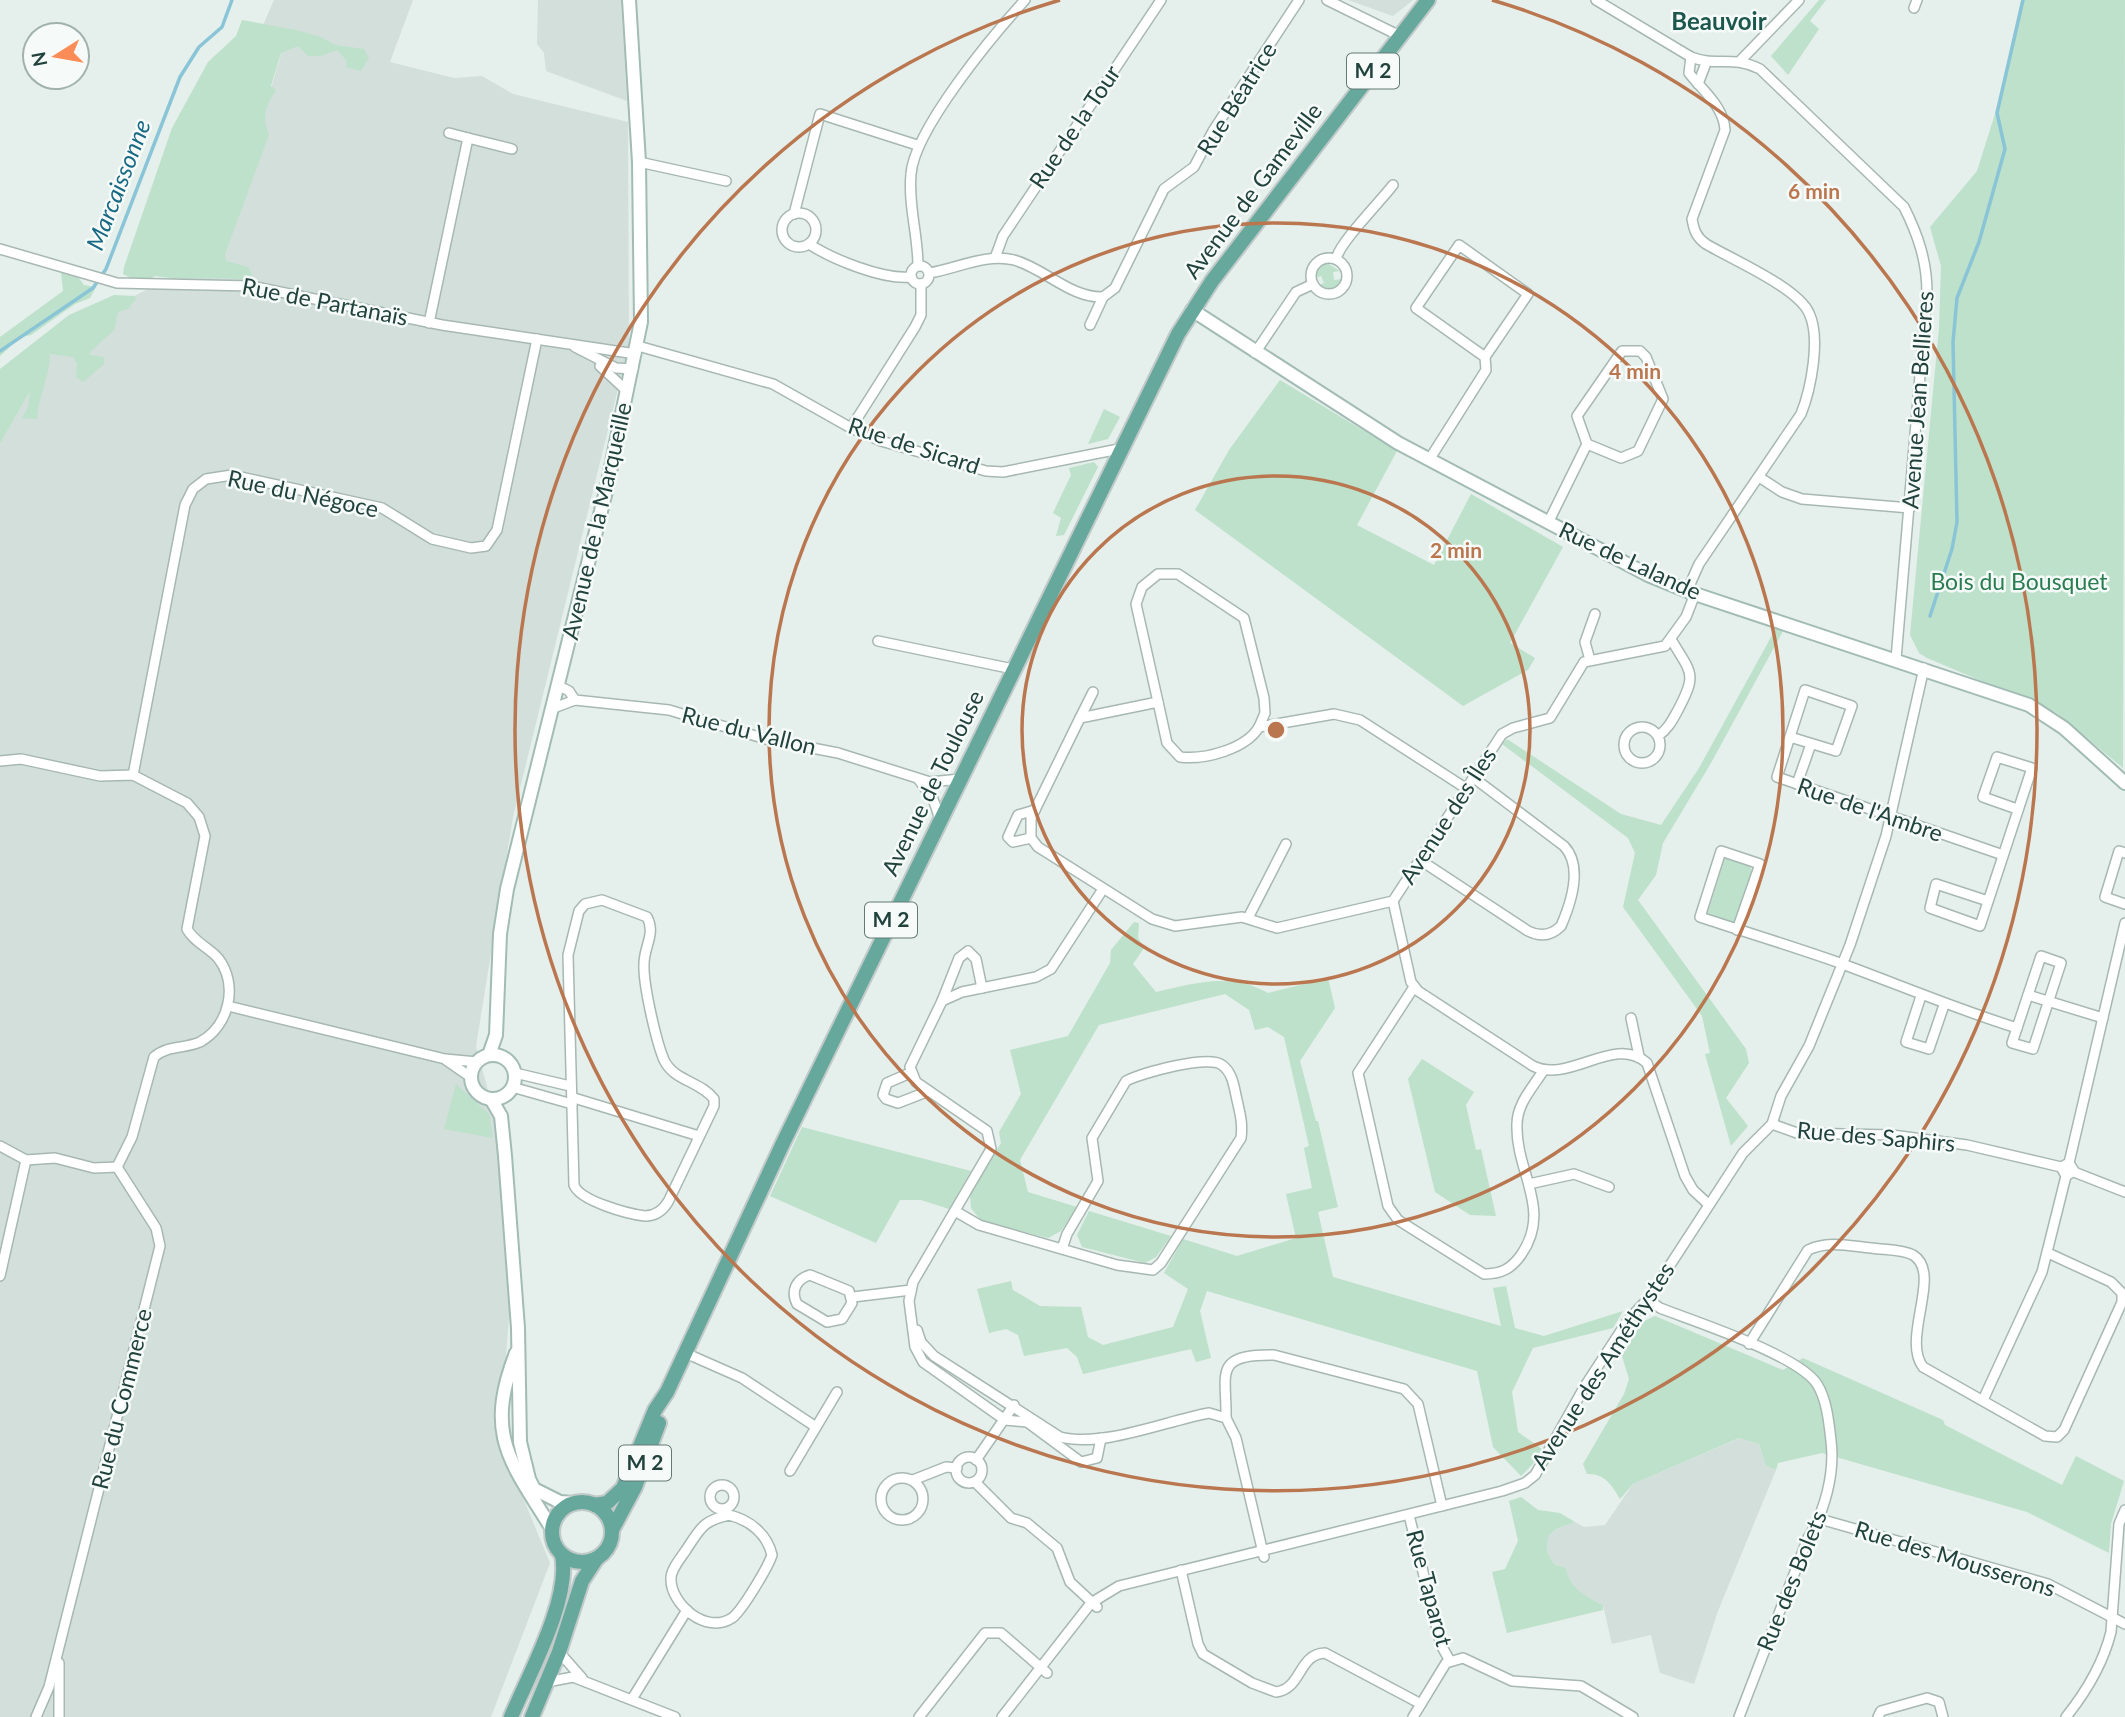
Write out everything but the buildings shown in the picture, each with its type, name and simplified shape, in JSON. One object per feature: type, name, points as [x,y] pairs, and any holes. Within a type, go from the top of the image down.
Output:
[{"type":"main road","name":"Avenue de Gameville","points":[[1192,310],[1428,0]]},
{"type":"main road","name":"Avenue de Toulouse","points":[[612,1530],[641,1472],[683,1352],[1119,449],[1192,310]]},
{"type":"main road","name":"Avenue de Toulouse","points":[[595,1505],[607,1503],[623,1488],[656,1410],[667,1392]]},
{"type":"main road","points":[[510,1717],[560,1601],[566,1571],[562,1555],[554,1543],[552,1529],[561,1510],[573,1503],[595,1505],[606,1515],[612,1530],[608,1546],[582,1581],[559,1652],[532,1717]]},
{"type":"main road","points":[[562,1555],[579,1562],[597,1558]]},
{"type":"street","name":"Avenue de la Marqueille","points":[[489,1055],[496,1035],[502,914],[522,819],[628,391],[641,322],[639,162],[629,0]]},
{"type":"street","points":[[918,265],[911,173],[917,145],[992,36],[1024,0]]},
{"type":"street","name":"Rue de la Tour","points":[[995,258],[1003,236],[1161,0]]},
{"type":"street","name":"Rue Béatrice","points":[[1090,325],[1103,297],[1115,288],[1164,189],[1195,167],[1213,131],[1300,0]]},
{"type":"street","points":[[1327,0],[1400,36]]},
{"type":"street","points":[[1596,0],[1691,57],[1706,63],[1741,60],[1799,0]]},
{"type":"street","points":[[1595,614],[1585,642],[1590,660],[1656,649],[1672,641],[1699,564],[1801,414],[1811,390],[1814,338],[1809,313],[1793,295],[1697,237],[1692,219],[1725,130],[1725,118],[1689,73],[1691,57]]},
{"type":"street","name":"Avenue Jean Bellieres","points":[[1741,60],[1760,69],[1846,149],[1904,207],[1918,235],[1927,272],[1927,293],[1896,659]]},
{"type":"street","points":[[1698,84],[1706,63]]},
{"type":"street","points":[[911,276],[885,274],[828,256],[809,244],[793,246],[784,238],[783,226],[794,214],[820,114],[917,145]]},
{"type":"street","points":[[449,133],[512,149]]},
{"type":"street","points":[[429,323],[468,138]]},
{"type":"street","points":[[639,162],[726,181]]},
{"type":"street","points":[[1336,259],[1339,248],[1393,185]]},
{"type":"street","points":[[794,214],[808,216],[814,223],[816,234],[809,244]]},
{"type":"street","points":[[1429,460],[1486,370],[1485,357],[1528,294],[1459,245],[1416,308],[1485,357]]},
{"type":"street","name":"Rue de Partanaïs","points":[[0,249],[109,281],[159,286],[237,284],[281,290],[429,323],[570,344],[637,350]]},
{"type":"street","points":[[929,273],[995,258],[1015,260],[1085,294],[1103,297]]},
{"type":"street","points":[[1325,258],[1336,259],[1343,265],[1347,275],[1341,289],[1327,294],[1313,284],[1311,271],[1316,262],[1325,258]]},
{"type":"street","points":[[918,265],[925,267],[929,273],[927,281],[921,284],[914,282],[911,276],[918,265]]},
{"type":"street","points":[[851,428],[921,315],[921,284]]},
{"type":"street","points":[[1255,353],[1296,292],[1313,284]]},
{"type":"street","name":"Rue de Lalande","points":[[1192,310],[1343,410],[1429,460],[1648,575],[1691,592],[2010,697],[2042,712],[2125,782]]},
{"type":"street","name":"Rue du Négoce","points":[[133,775],[185,505],[193,489],[206,479],[232,475],[382,508],[432,539],[471,548],[486,546],[497,530],[537,339]]},
{"type":"street","name":"Rue de Partanaïs","points":[[570,344],[615,368],[633,369]]},
{"type":"street","name":"Rue de Sicard","points":[[637,350],[664,351],[772,384],[851,428],[958,463],[1003,472],[1119,449]]},
{"type":"street","name":"Rue de Partanaïs","points":[[583,351],[614,375],[628,391]]},
{"type":"street","points":[[1548,523],[1587,444],[1577,416],[1622,351],[1640,351],[1646,357],[1663,399],[1638,451],[1622,458],[1587,444]]},
{"type":"street","points":[[1759,477],[1782,492],[1802,499],[1910,508]]},
{"type":"street","points":[[1167,572],[1178,574],[1244,618],[1264,698],[1265,713],[1259,727],[1249,740],[1235,747],[1180,757],[1167,743],[1136,604],[1149,579],[1167,572]]},
{"type":"street","points":[[878,641],[1013,669]]},
{"type":"street","points":[[1658,736],[1667,729],[1692,685],[1690,671],[1672,641]]},
{"type":"street","name":"Avenue des Îles","points":[[1035,810],[1018,815],[1008,837],[1013,842],[1031,838],[1038,847],[1164,924],[1190,926],[1233,917],[1248,918],[1277,928],[1393,901],[1507,730],[1550,718],[1579,667],[1590,660]]},
{"type":"street","name":"Avenue des Améthystes","points":[[1002,1717],[1044,1670],[1094,1605],[1119,1586],[1181,1570],[1263,1554],[1513,1489],[1535,1475],[1602,1359],[1628,1320],[1648,1299],[1707,1203],[1743,1153],[1772,1124],[1781,1096],[1809,1046],[1844,965],[1891,817],[1924,668]]},
{"type":"street","points":[[557,685],[569,691],[575,700]]},
{"type":"street","name":"Rue de l'Ambre","points":[[1790,737],[1836,751],[1852,706],[1805,690],[1777,777],[2003,855]]},
{"type":"street","points":[[1031,838],[1029,825],[1035,810],[1093,692]]},
{"type":"street","name":"Rue du Vallon","points":[[551,709],[575,700],[669,710],[766,739],[849,756],[918,779],[941,783],[960,779]]},
{"type":"street","points":[[1080,718],[1158,702]]},
{"type":"street","points":[[1259,727],[1334,714],[1352,716],[1467,789]]},
{"type":"street","points":[[1650,729],[1658,736],[1659,753],[1652,761],[1644,763],[1629,757],[1625,741],[1633,730],[1650,729]]},
{"type":"street","points":[[1797,784],[1811,744]]},
{"type":"street","points":[[1988,901],[1937,884],[1930,908],[1980,926],[2032,768],[1997,757],[1983,797],[2017,810]]},
{"type":"street","points":[[0,761],[21,759],[100,776],[133,775],[179,798],[199,817],[205,847],[188,913],[187,929],[223,966],[229,989],[228,1006],[222,1020],[206,1038],[189,1046],[165,1050],[154,1057],[132,1137],[117,1167],[93,1168],[55,1158],[26,1160],[0,1146]]},
{"type":"street","points":[[1420,860],[1528,931],[1542,935],[1556,931],[1561,926],[1574,875],[1573,858],[1564,846],[1474,778]]},
{"type":"street","points":[[918,779],[926,787],[940,819]]},
{"type":"street","points":[[1248,918],[1286,844]]},
{"type":"street","points":[[2125,853],[2119,851],[2105,897],[2125,904]]},
{"type":"street","points":[[1737,930],[1760,864],[1721,852],[1700,917],[1737,930],[1844,965],[1944,1005],[2017,1028]]},
{"type":"street","points":[[942,1001],[982,988],[1036,977],[1051,969],[1102,888]]},
{"type":"street","points":[[602,901],[641,912],[651,924],[652,933],[644,961],[645,982],[665,1061],[679,1078],[696,1083],[714,1099],[714,1106],[664,1209],[645,1216],[584,1198],[577,1192],[573,1101],[570,1086],[571,934],[585,904],[602,901]]},
{"type":"street","points":[[1393,901],[1414,987],[1424,996],[1543,1071],[1558,1070],[1620,1053],[1639,1056],[1647,1063],[1685,1176],[1693,1190],[1707,1203]]},
{"type":"street","points":[[1983,1400],[2048,1253],[2125,923]]},
{"type":"street","points":[[982,988],[976,958],[972,953],[962,953],[942,1001],[912,1060],[910,1073],[916,1082],[980,1124],[991,1139],[989,1158],[955,1211],[911,1290],[909,1301],[915,1347],[923,1362],[1005,1420],[1027,1422],[1081,1462],[1097,1458],[1101,1438]]},
{"type":"street","points":[[2042,956],[2061,963],[2049,1002],[2033,1049],[2012,1043],[2042,956]]},
{"type":"street","points":[[1414,987],[1358,1073],[1391,1214],[1476,1270],[1496,1274],[1511,1266],[1534,1234],[1535,1216],[1517,1122],[1522,1104],[1543,1071]]},
{"type":"street","points":[[2028,995],[2103,1018]]},
{"type":"street","points":[[1921,996],[1906,1042],[1929,1049],[1944,1005]]},
{"type":"street","points":[[228,1006],[445,1059],[477,1062],[489,1055],[504,1058],[515,1073],[570,1086]]},
{"type":"street","points":[[1631,1018],[1639,1056]]},
{"type":"street","name":"Avenue de la Marqueille","points":[[496,1035],[504,1058]]},
{"type":"street","points":[[445,1059],[471,1078],[478,1092],[573,1101],[699,1136]]},
{"type":"street","points":[[955,1211],[979,1225],[1062,1249],[1144,1271],[1153,1270],[1161,1263],[1241,1138],[1240,1114],[1231,1076],[1225,1066],[1217,1061],[1200,1061],[1126,1081],[1094,1129],[1092,1145],[1098,1181],[1067,1234],[1062,1249]]},
{"type":"street","points":[[471,1078],[477,1062]]},
{"type":"street","points":[[515,1073],[502,1094],[500,1116],[511,1230],[520,1442],[534,1489],[547,1497],[573,1503]]},
{"type":"street","points":[[910,1073],[887,1083],[883,1095],[886,1099],[898,1103],[929,1091]]},
{"type":"street","name":"Rue des Saphirs","points":[[1772,1124],[1797,1133],[1892,1135],[1967,1145],[2067,1169],[2125,1192]]},
{"type":"street","points":[[0,1276],[26,1160]]},
{"type":"street","name":"Rue du Commerce","points":[[36,1717],[49,1687],[160,1246],[152,1219],[117,1167]]},
{"type":"street","points":[[1529,1184],[1574,1174],[1609,1187]]},
{"type":"street","points":[[1749,1344],[1808,1250],[1830,1244],[1905,1252],[1919,1260],[1925,1274],[1915,1344],[1918,1361],[1929,1372],[2045,1436],[2057,1437],[2064,1430],[2122,1302],[2118,1286],[2048,1253]]},
{"type":"street","points":[[810,1275],[849,1291],[853,1297],[842,1319],[827,1322],[797,1304],[793,1291],[802,1277],[810,1275]]},
{"type":"street","points":[[853,1297],[911,1290]]},
{"type":"street","name":"Rue des Bolets","points":[[1648,1299],[1660,1308],[1799,1365],[1812,1377],[1822,1395],[1832,1457],[1820,1518],[1808,1538],[1740,1717]]},
{"type":"street","points":[[909,1301],[918,1335],[925,1349],[1060,1437],[1074,1440],[1101,1438],[1209,1413],[1226,1419]]},
{"type":"street","points":[[517,1350],[501,1397],[501,1429],[515,1467],[552,1529]]},
{"type":"street","points":[[683,1352],[742,1378],[816,1427]]},
{"type":"street","points":[[1263,1554],[1236,1438],[1226,1419],[1223,1374],[1234,1362],[1261,1355],[1274,1355],[1404,1390],[1418,1404],[1442,1506]]},
{"type":"street","points":[[790,1471],[837,1391]]},
{"type":"street","points":[[976,1460],[1014,1405]]},
{"type":"street","points":[[976,1460],[964,1459],[957,1468],[958,1476],[963,1482],[975,1482],[1011,1518],[1027,1524],[1057,1548],[1070,1582],[1094,1605]]},
{"type":"street","points":[[975,1482],[982,1471],[976,1460]]},
{"type":"street","points":[[913,1480],[923,1497],[919,1512],[905,1520],[893,1518],[883,1507],[882,1492],[892,1480],[913,1480],[946,1467],[957,1468]]},
{"type":"street","points":[[728,1507],[765,1535],[772,1555],[733,1618],[711,1622],[687,1610],[674,1598],[671,1573],[703,1524],[718,1513],[728,1507],[734,1494],[730,1487],[721,1484],[710,1492],[711,1503],[718,1513],[739,1517]]},
{"type":"street","points":[[2066,1717],[2087,1688],[2107,1649],[2119,1524],[2125,1510]]},
{"type":"street","name":"Rue Taparot","points":[[1409,1514],[1441,1645],[1450,1661],[1413,1717]]},
{"type":"street","name":"Rue des Mousserons","points":[[1820,1518],[2048,1584],[2125,1624]]},
{"type":"street","points":[[1181,1570],[1198,1644],[1211,1661],[1276,1692],[1289,1687],[1309,1657],[1325,1653],[1421,1704]]},
{"type":"street","points":[[632,1699],[687,1610]]},
{"type":"street","points":[[919,1717],[985,1633],[1001,1633],[1044,1670]]},
{"type":"street","name":"Rue du Commerce","points":[[58,1717],[56,1701],[60,1640]]},
{"type":"street","points":[[559,1652],[578,1675],[592,1684]]},
{"type":"street","points":[[1450,1661],[1467,1659],[1512,1681],[1581,1686],[1629,1716]]},
{"type":"street","points":[[547,1682],[573,1677],[675,1717]]},
{"type":"street","points":[[1878,1717],[1881,1711],[1927,1698],[1939,1702],[1943,1717]]},
{"type":"shaded area","points":[[274,0],[413,0],[390,62],[454,78],[482,76],[513,94],[628,122],[629,344],[513,817],[476,1046],[502,1142],[510,1303],[501,1422],[516,1481],[550,1563],[491,1717],[0,1717],[0,444],[62,334],[224,249],[287,34],[263,25]]},
{"type":"shaded area","points":[[538,0],[621,0],[627,101],[546,71],[544,53],[537,44]]},
{"type":"shaded area","points":[[1348,0],[1413,0],[1393,16]]},
{"type":"shaded area","points":[[1740,1438],[1759,1444],[1766,1466],[1776,1470],[1718,1611],[1694,1684],[1660,1673],[1651,1635],[1612,1644],[1603,1605],[1578,1592],[1569,1580],[1566,1568],[1554,1564],[1547,1552],[1548,1537],[1556,1529],[1575,1522],[1584,1527],[1605,1525],[1633,1484]]},
{"type":"green space","points":[[1819,0],[1826,0],[1810,21],[1819,29],[1788,75],[1771,56]]},
{"type":"green space","name":"Bois du Bousquet","points":[[2021,0],[2125,0],[2123,768],[2057,713],[1927,658],[1919,653],[1910,635],[1939,328],[1941,266],[1930,227],[1977,171],[2000,98]]},
{"type":"green space","points":[[242,20],[296,30],[321,37],[335,45],[364,49],[369,58],[361,71],[346,67],[347,61],[337,50],[321,56],[308,56],[298,46],[281,53],[271,86],[276,90],[266,112],[265,123],[269,135],[225,254],[226,261],[248,267],[252,275],[246,280],[155,276],[143,284],[123,274],[124,267],[172,128],[208,62],[236,36]]},
{"type":"green space","points":[[1327,263],[1340,271],[1333,272],[1334,280],[1342,279],[1335,289],[1326,292],[1317,286],[1324,283],[1321,276],[1313,279],[1313,276],[1316,268]]},
{"type":"green space","points":[[61,273],[78,277],[84,285],[96,287],[90,298],[75,304],[31,335],[21,337],[0,356],[0,337],[63,291]]},
{"type":"green space","points":[[114,295],[135,296],[136,299],[128,309],[118,312],[114,330],[90,352],[90,355],[104,357],[104,364],[83,382],[76,377],[77,363],[73,357],[50,354],[37,419],[22,418],[28,408],[30,391],[0,444],[0,369],[69,315]]},
{"type":"green space","points":[[1280,380],[1397,451],[1357,525],[1434,565],[1471,494],[1563,547],[1510,643],[1535,658],[1528,670],[1463,706],[1195,510],[1229,450]]},
{"type":"green space","points":[[1104,409],[1120,417],[1108,439],[1088,444]]},
{"type":"green space","points":[[1094,462],[1098,467],[1064,535],[1056,536],[1061,518],[1053,513],[1071,475],[1069,468]]},
{"type":"green space","points":[[1776,628],[1783,631],[1711,763],[1663,843],[1656,875],[1638,900],[1746,1049],[1749,1063],[1726,1098],[1748,1126],[1731,1146],[1705,1054],[1710,1053],[1702,1016],[1623,907],[1635,853],[1628,838],[1502,744],[1507,739],[1621,814],[1661,825],[1699,768]]},
{"type":"green space","points":[[1725,858],[1750,866],[1752,871],[1734,923],[1707,915]]},
{"type":"green space","points":[[1134,922],[1139,923],[1138,938],[1144,948],[1133,964],[1156,992],[1199,983],[1227,981],[1268,993],[1328,978],[1335,1008],[1300,1061],[1318,1121],[1338,1207],[1318,1212],[1333,1277],[1501,1326],[1493,1288],[1506,1286],[1515,1328],[1544,1336],[1623,1311],[1613,1328],[1533,1348],[1512,1392],[1518,1432],[1542,1449],[1521,1476],[1493,1447],[1477,1371],[1207,1291],[1200,1311],[1211,1358],[1196,1362],[1191,1349],[1083,1374],[1077,1357],[1067,1348],[1024,1356],[1018,1335],[1006,1329],[989,1333],[977,1289],[1011,1281],[1013,1290],[1040,1306],[1081,1307],[1088,1337],[1103,1345],[1173,1327],[1188,1289],[1164,1273],[1183,1239],[1237,1256],[1296,1238],[1286,1194],[1312,1188],[1304,1148],[1309,1146],[1284,1037],[1268,1027],[1255,1030],[1249,1010],[1225,994],[1099,1025],[1020,1160],[1028,1192],[1077,1207],[1061,1231],[1048,1238],[981,1221],[971,1208],[970,1195],[1001,1143],[999,1132],[1021,1094],[1010,1050],[1068,1036],[1110,963],[1111,950]]},
{"type":"green space","points":[[1422,1059],[1474,1092],[1466,1105],[1476,1150],[1481,1149],[1496,1216],[1470,1215],[1435,1192],[1408,1079]]},
{"type":"green space","points":[[456,1084],[489,1114],[493,1138],[444,1129]]},
{"type":"green space","points":[[802,1127],[971,1171],[949,1209],[921,1200],[900,1200],[876,1243],[770,1196]]},
{"type":"green space","points":[[1089,1211],[1171,1236],[1156,1257],[1145,1263],[1082,1247],[1077,1235]]},
{"type":"green space","points":[[1655,1316],[1783,1370],[1803,1358],[1943,1420],[1945,1425],[2062,1485],[2076,1456],[2124,1481],[2111,1524],[2109,1553],[2027,1512],[1822,1453],[1778,1463],[1776,1470],[1766,1466],[1759,1444],[1739,1438],[1633,1484],[1620,1499],[1603,1478],[1587,1474],[1583,1464],[1624,1394],[1629,1379],[1622,1356],[1642,1322]]},
{"type":"green space","points":[[1521,1497],[1538,1510],[1560,1513],[1575,1522],[1556,1529],[1548,1537],[1547,1552],[1554,1564],[1566,1568],[1574,1586],[1603,1605],[1603,1610],[1507,1633],[1492,1572],[1505,1569],[1518,1541],[1509,1501]]},
{"type":"waterway","name":"Marcaissonne","points":[[0,351],[93,288],[106,269],[180,77],[199,47],[222,27],[232,0]]},
{"type":"waterway","points":[[1930,616],[1952,549],[1957,522],[1953,342],[1957,298],[1979,242],[2005,149],[1997,113],[2023,0]]},
{"type":"district","name":"Beauvoir","points":[[1719,22]]}]
